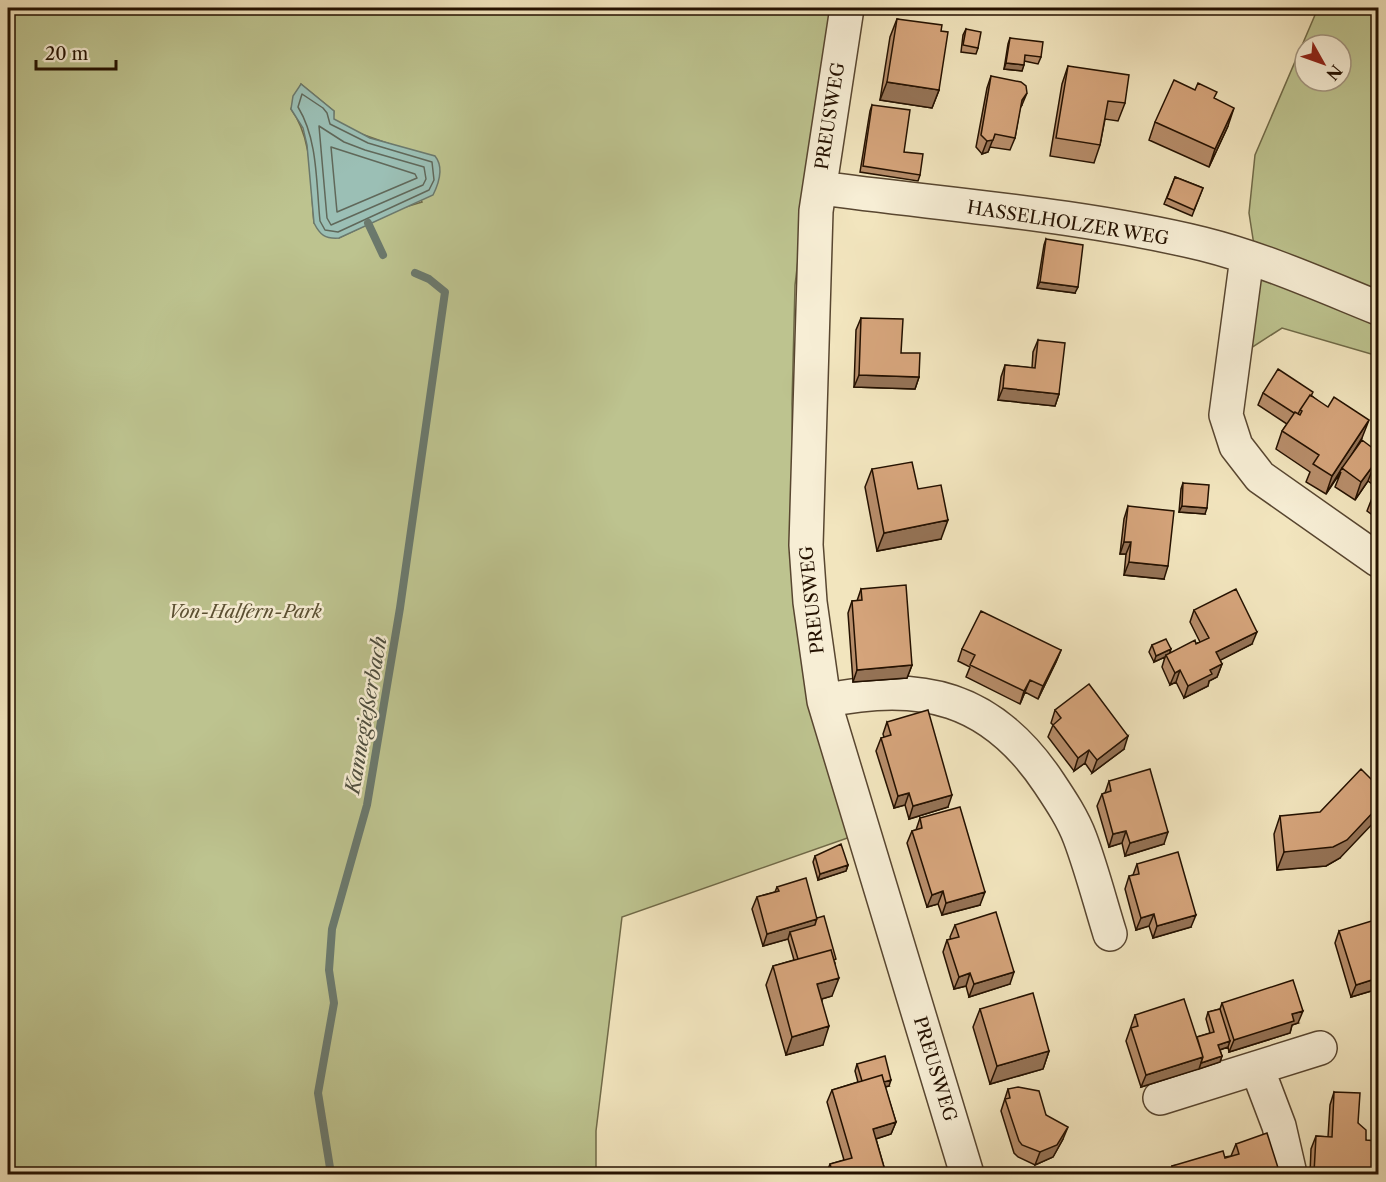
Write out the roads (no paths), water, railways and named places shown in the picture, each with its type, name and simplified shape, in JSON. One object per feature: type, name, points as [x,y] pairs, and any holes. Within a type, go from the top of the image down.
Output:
[{"type":"street","name":"PREUSWEG","points":[[847,8],[816,222],[806,545],[810,602],[824,701],[967,1174]]},
{"type":"street","name":"HASSELHOLZER WEG","points":[[820,188],[1119,226],[1204,244],[1246,257],[1378,308]]},
{"type":"street","points":[[1246,257],[1226,415],[1236,446],[1260,477],[1378,560]]},
{"type":"street","points":[[824,701],[863,693],[918,693],[954,701],[986,718],[1017,742],[1048,781],[1080,837],[1110,934]]},
{"type":"street","points":[[1160,1098],[1320,1048]]},
{"type":"street","points":[[1257,1068],[1279,1126],[1290,1174]]},
{"type":"water","points":[[301,84],[334,111],[334,119],[370,138],[435,156],[440,170],[433,195],[339,238],[327,237],[318,231],[314,223],[307,145],[303,128],[291,109],[293,96]]},
{"type":"waterway","points":[[368,223],[383,255]]},
{"type":"waterway","name":"Kannegießerbach","points":[[331,1174],[318,1093],[334,1003],[329,970],[332,929],[367,805],[400,608],[445,292],[429,279],[415,273]]},
{"type":"park label","name":"Von-Halfern-Park","points":[[245,612]]}]
